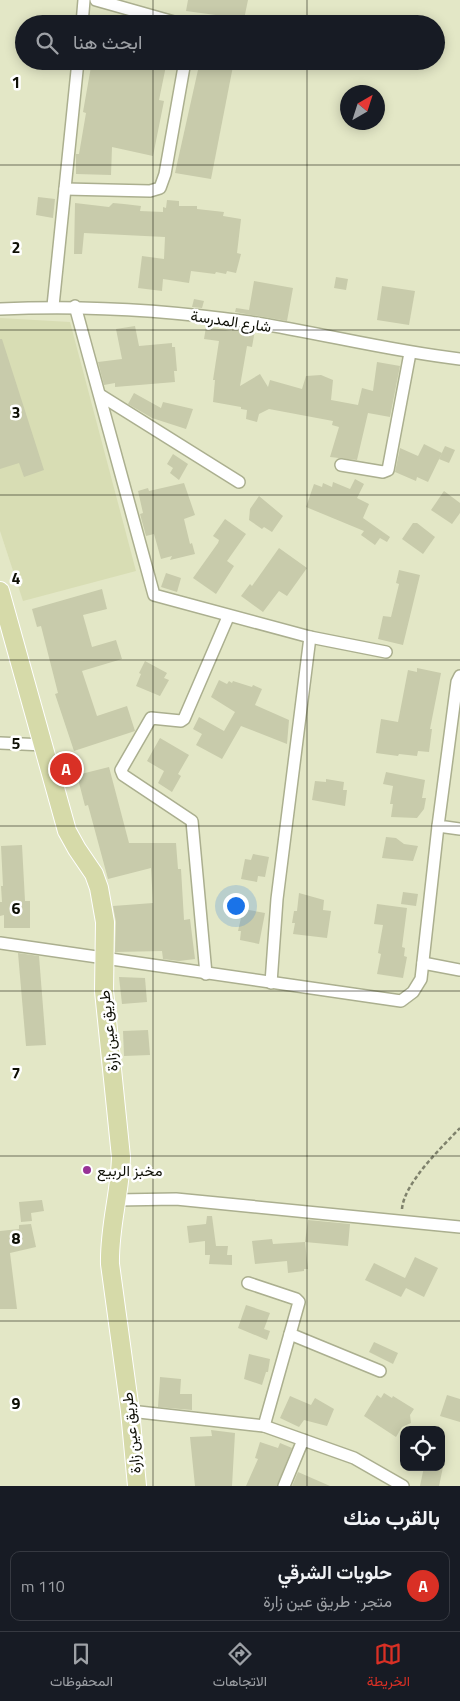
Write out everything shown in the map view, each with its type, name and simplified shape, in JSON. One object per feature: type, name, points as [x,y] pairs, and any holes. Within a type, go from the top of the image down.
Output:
[{"type":"main road","name":"طريق عين زارة","points":[[1,595],[67,831],[97,880],[105,922],[104,991],[121,1157],[118,1200],[112,1221],[110,1264],[130,1411],[137,1486]]},
{"type":"street","points":[[83,15],[84,0]]},
{"type":"street","points":[[96,0],[149,15]]},
{"type":"street","points":[[53,306],[77,70]]},
{"type":"street","points":[[65,189],[150,191],[160,188],[165,174],[183,70]]},
{"type":"street","points":[[75,306],[154,595],[228,617],[310,637],[386,652]]},
{"type":"street","name":"شارع المدرسة","points":[[0,309],[75,306],[181,314],[249,322],[410,353],[460,360]]},
{"type":"street","points":[[341,465],[383,472],[388,470],[410,353]]},
{"type":"street","points":[[100,395],[239,482]]},
{"type":"street","points":[[206,974],[192,821],[123,774],[122,770],[151,718],[181,721],[184,719],[228,617]]},
{"type":"street","points":[[271,983],[278,899],[310,637]]},
{"type":"street","points":[[0,943],[401,1001],[413,992],[421,979],[438,826],[457,682],[460,676]]},
{"type":"street","points":[[0,743],[44,745]]},
{"type":"street","points":[[438,826],[460,829]]},
{"type":"street","points":[[423,963],[460,970]]},
{"type":"street","points":[[118,1200],[176,1199],[460,1227]]},
{"type":"street","points":[[248,1283],[296,1299],[299,1302],[264,1426]]},
{"type":"street","points":[[290,1334],[380,1371]]},
{"type":"street","points":[[130,1411],[264,1426],[354,1458],[403,1486]]},
{"type":"street","points":[[284,1486],[304,1440]]},
{"type":"path","points":[[401,1221],[402,1200],[427,1164],[460,1128]]},
{"type":"shaded area","points":[[0,318],[70,322],[136,571],[23,601],[0,531]]},
{"type":"building","points":[[188,0],[248,0],[245,15],[216,15],[186,11]]},
{"type":"building","points":[[90,70],[165,70],[159,100],[164,101],[153,156],[112,147],[111,175],[76,174],[76,154],[79,154],[86,113],[83,112]]},
{"type":"building","points":[[198,70],[232,70],[211,179],[175,173]]},
{"type":"building","points":[[38,197],[55,199],[53,218],[36,215]]},
{"type":"building","points":[[167,200],[179,201],[179,206],[197,206],[197,209],[224,212],[223,216],[241,219],[237,253],[241,254],[236,273],[227,271],[226,274],[216,272],[215,274],[191,271],[189,283],[163,279],[162,291],[138,288],[142,256],[164,259],[165,237],[84,233],[82,254],[74,254],[75,203],[109,207],[113,203],[124,204],[141,206],[140,211],[163,212],[163,207],[166,208]]},
{"type":"building","points":[[336,277],[348,279],[346,290],[334,288]]},
{"type":"building","points":[[254,281],[293,288],[287,321],[235,312],[236,308],[249,310]]},
{"type":"building","points":[[382,286],[415,291],[409,325],[377,320]]},
{"type":"building","points":[[194,299],[204,301],[202,308],[192,307]]},
{"type":"building","points":[[135,326],[139,346],[172,343],[172,347],[175,347],[177,371],[174,371],[175,382],[115,387],[115,383],[104,385],[98,362],[122,359],[116,329]]},
{"type":"building","points":[[206,327],[232,331],[232,327],[255,330],[252,347],[247,346],[240,386],[260,374],[268,387],[270,380],[302,389],[306,376],[321,375],[333,380],[331,400],[358,405],[362,388],[373,391],[377,362],[400,366],[390,417],[368,413],[357,460],[330,457],[339,427],[332,425],[333,421],[269,409],[259,414],[257,422],[246,419],[247,410],[241,409],[241,407],[213,402],[215,380],[213,380],[219,341],[204,339]]},
{"type":"building","points":[[0,339],[2,339],[44,470],[24,477],[19,463],[0,469]]},
{"type":"building","points":[[134,393],[161,408],[163,402],[193,409],[186,429],[152,418],[128,404]]},
{"type":"building","points":[[424,444],[442,453],[428,482],[417,477],[416,481],[395,472],[400,448],[418,456]]},
{"type":"building","points":[[445,446],[455,450],[449,463],[439,459]]},
{"type":"building","points":[[173,454],[188,464],[179,480],[170,473],[173,468],[167,464]]},
{"type":"building","points":[[355,479],[364,484],[357,498],[369,504],[363,518],[390,537],[387,542],[380,538],[375,545],[361,535],[364,531],[306,507],[314,484],[322,487],[323,483],[332,487],[333,482],[350,489]]},
{"type":"building","points":[[184,483],[195,515],[184,519],[190,544],[192,543],[195,554],[170,560],[172,556],[161,559],[154,534],[146,536],[140,514],[143,513],[138,491],[148,488],[149,491]]},
{"type":"building","points":[[444,491],[460,503],[460,513],[452,524],[431,510]]},
{"type":"building","points":[[259,496],[283,516],[272,532],[264,527],[262,529],[249,520],[250,509]]},
{"type":"building","points":[[225,519],[246,534],[227,561],[234,566],[216,594],[193,578],[218,543],[219,540],[213,536]]},
{"type":"building","points":[[413,523],[417,523],[435,537],[423,554],[402,539]]},
{"type":"building","points":[[279,548],[307,568],[287,596],[279,591],[263,612],[241,596],[250,584],[252,586]]},
{"type":"building","points":[[399,570],[420,575],[403,645],[378,639],[383,616],[391,617],[399,584],[396,583]]},
{"type":"building","points":[[166,573],[181,578],[177,592],[161,587]]},
{"type":"building","points":[[102,589],[107,609],[83,615],[92,647],[116,640],[122,659],[82,671],[97,716],[127,706],[135,731],[74,751],[55,694],[58,693],[41,626],[37,627],[32,609]]},
{"type":"building","points":[[145,661],[167,673],[164,678],[169,680],[160,696],[136,686],[141,674],[139,673]]},
{"type":"building","points":[[417,668],[441,673],[430,729],[432,729],[429,752],[418,751],[417,756],[376,753],[381,719],[398,722],[408,670],[417,672]]},
{"type":"building","points":[[219,680],[227,684],[229,681],[232,683],[233,681],[262,689],[255,705],[289,720],[287,744],[241,726],[222,759],[196,745],[202,734],[193,729],[199,717],[224,731],[235,712],[211,697]]},
{"type":"building","points":[[160,738],[189,755],[178,774],[181,776],[172,792],[158,783],[164,771],[147,761]]},
{"type":"building","points":[[109,767],[129,843],[176,843],[178,869],[181,869],[184,920],[190,919],[195,959],[179,961],[163,959],[162,951],[115,952],[116,922],[113,906],[153,903],[151,868],[108,879],[88,805],[85,806],[77,775]]},
{"type":"building","points":[[386,772],[425,780],[422,798],[426,798],[424,809],[417,818],[391,817],[393,804],[390,804],[393,786],[383,784]]},
{"type":"building","points":[[326,779],[344,782],[343,790],[347,790],[345,806],[312,800],[315,781],[326,782]]},
{"type":"building","points":[[386,837],[396,838],[404,844],[418,846],[413,861],[382,858]]},
{"type":"building","points":[[22,845],[25,901],[30,901],[30,928],[4,928],[4,915],[0,916],[0,902],[2,902],[1,886],[3,886],[1,846]]},
{"type":"building","points":[[253,854],[269,857],[265,877],[258,876],[257,882],[241,879],[245,859],[251,860]]},
{"type":"building","points":[[403,892],[418,894],[416,906],[401,904]]},
{"type":"building","points":[[299,893],[324,900],[323,910],[331,911],[327,938],[293,934],[295,923],[292,923],[294,911],[297,911]]},
{"type":"building","points":[[377,904],[407,908],[402,947],[405,948],[404,956],[407,957],[403,978],[377,974],[381,954],[378,953],[383,925],[374,924]]},
{"type":"building","points":[[243,909],[265,913],[259,944],[240,940],[241,931],[238,931]]},
{"type":"building","points":[[18,953],[39,956],[46,1045],[26,1046]]},
{"type":"building","points":[[119,977],[145,978],[147,1002],[122,1004]]},
{"type":"building","points":[[148,1030],[150,1055],[124,1056],[123,1031]]},
{"type":"building","points":[[42,1200],[44,1211],[31,1213],[32,1221],[21,1222],[19,1202]]},
{"type":"building","points":[[207,1216],[212,1216],[216,1246],[228,1246],[227,1255],[232,1255],[232,1265],[209,1264],[210,1255],[205,1255],[205,1241],[189,1243],[187,1226],[206,1224]]},
{"type":"building","points":[[308,1220],[350,1224],[348,1246],[305,1242]]},
{"type":"building","points":[[31,1224],[36,1247],[10,1253],[17,1309],[0,1309],[0,1231],[19,1229],[19,1225]]},
{"type":"building","points":[[272,1239],[273,1244],[305,1242],[308,1269],[288,1273],[287,1261],[255,1264],[252,1241]]},
{"type":"building","points":[[415,1257],[438,1268],[424,1297],[406,1288],[401,1297],[365,1280],[374,1263],[405,1278]]},
{"type":"building","points":[[246,1305],[270,1313],[264,1329],[270,1331],[267,1340],[238,1328]]},
{"type":"building","points":[[374,1342],[398,1353],[393,1364],[369,1352]]},
{"type":"building","points":[[249,1354],[270,1359],[268,1372],[266,1372],[262,1385],[244,1379]]},
{"type":"building","points":[[160,1377],[181,1379],[180,1394],[192,1394],[192,1410],[158,1407]]},
{"type":"building","points":[[384,1393],[392,1398],[393,1396],[414,1409],[410,1415],[411,1423],[400,1426],[396,1437],[364,1416],[377,1395],[381,1398]]},
{"type":"building","points":[[447,1395],[460,1399],[460,1422],[440,1416]]},
{"type":"building","points":[[290,1396],[311,1405],[315,1398],[334,1409],[327,1426],[304,1420],[299,1427],[280,1418]]},
{"type":"building","points":[[211,1430],[235,1433],[232,1486],[195,1486],[190,1437],[212,1436]]},
{"type":"building","points":[[260,1442],[278,1448],[280,1443],[292,1448],[277,1486],[246,1486],[258,1459],[255,1458]]},
{"type":"building","points":[[423,1471],[442,1471],[439,1486],[420,1486]]},
{"type":"building","points":[[298,1472],[330,1486],[292,1486]]},
{"type":"place","name":"حلويات الشرقي","points":[[66,769]]},
{"type":"place","name":"مخبز الربيع","points":[[87,1170]]}]
